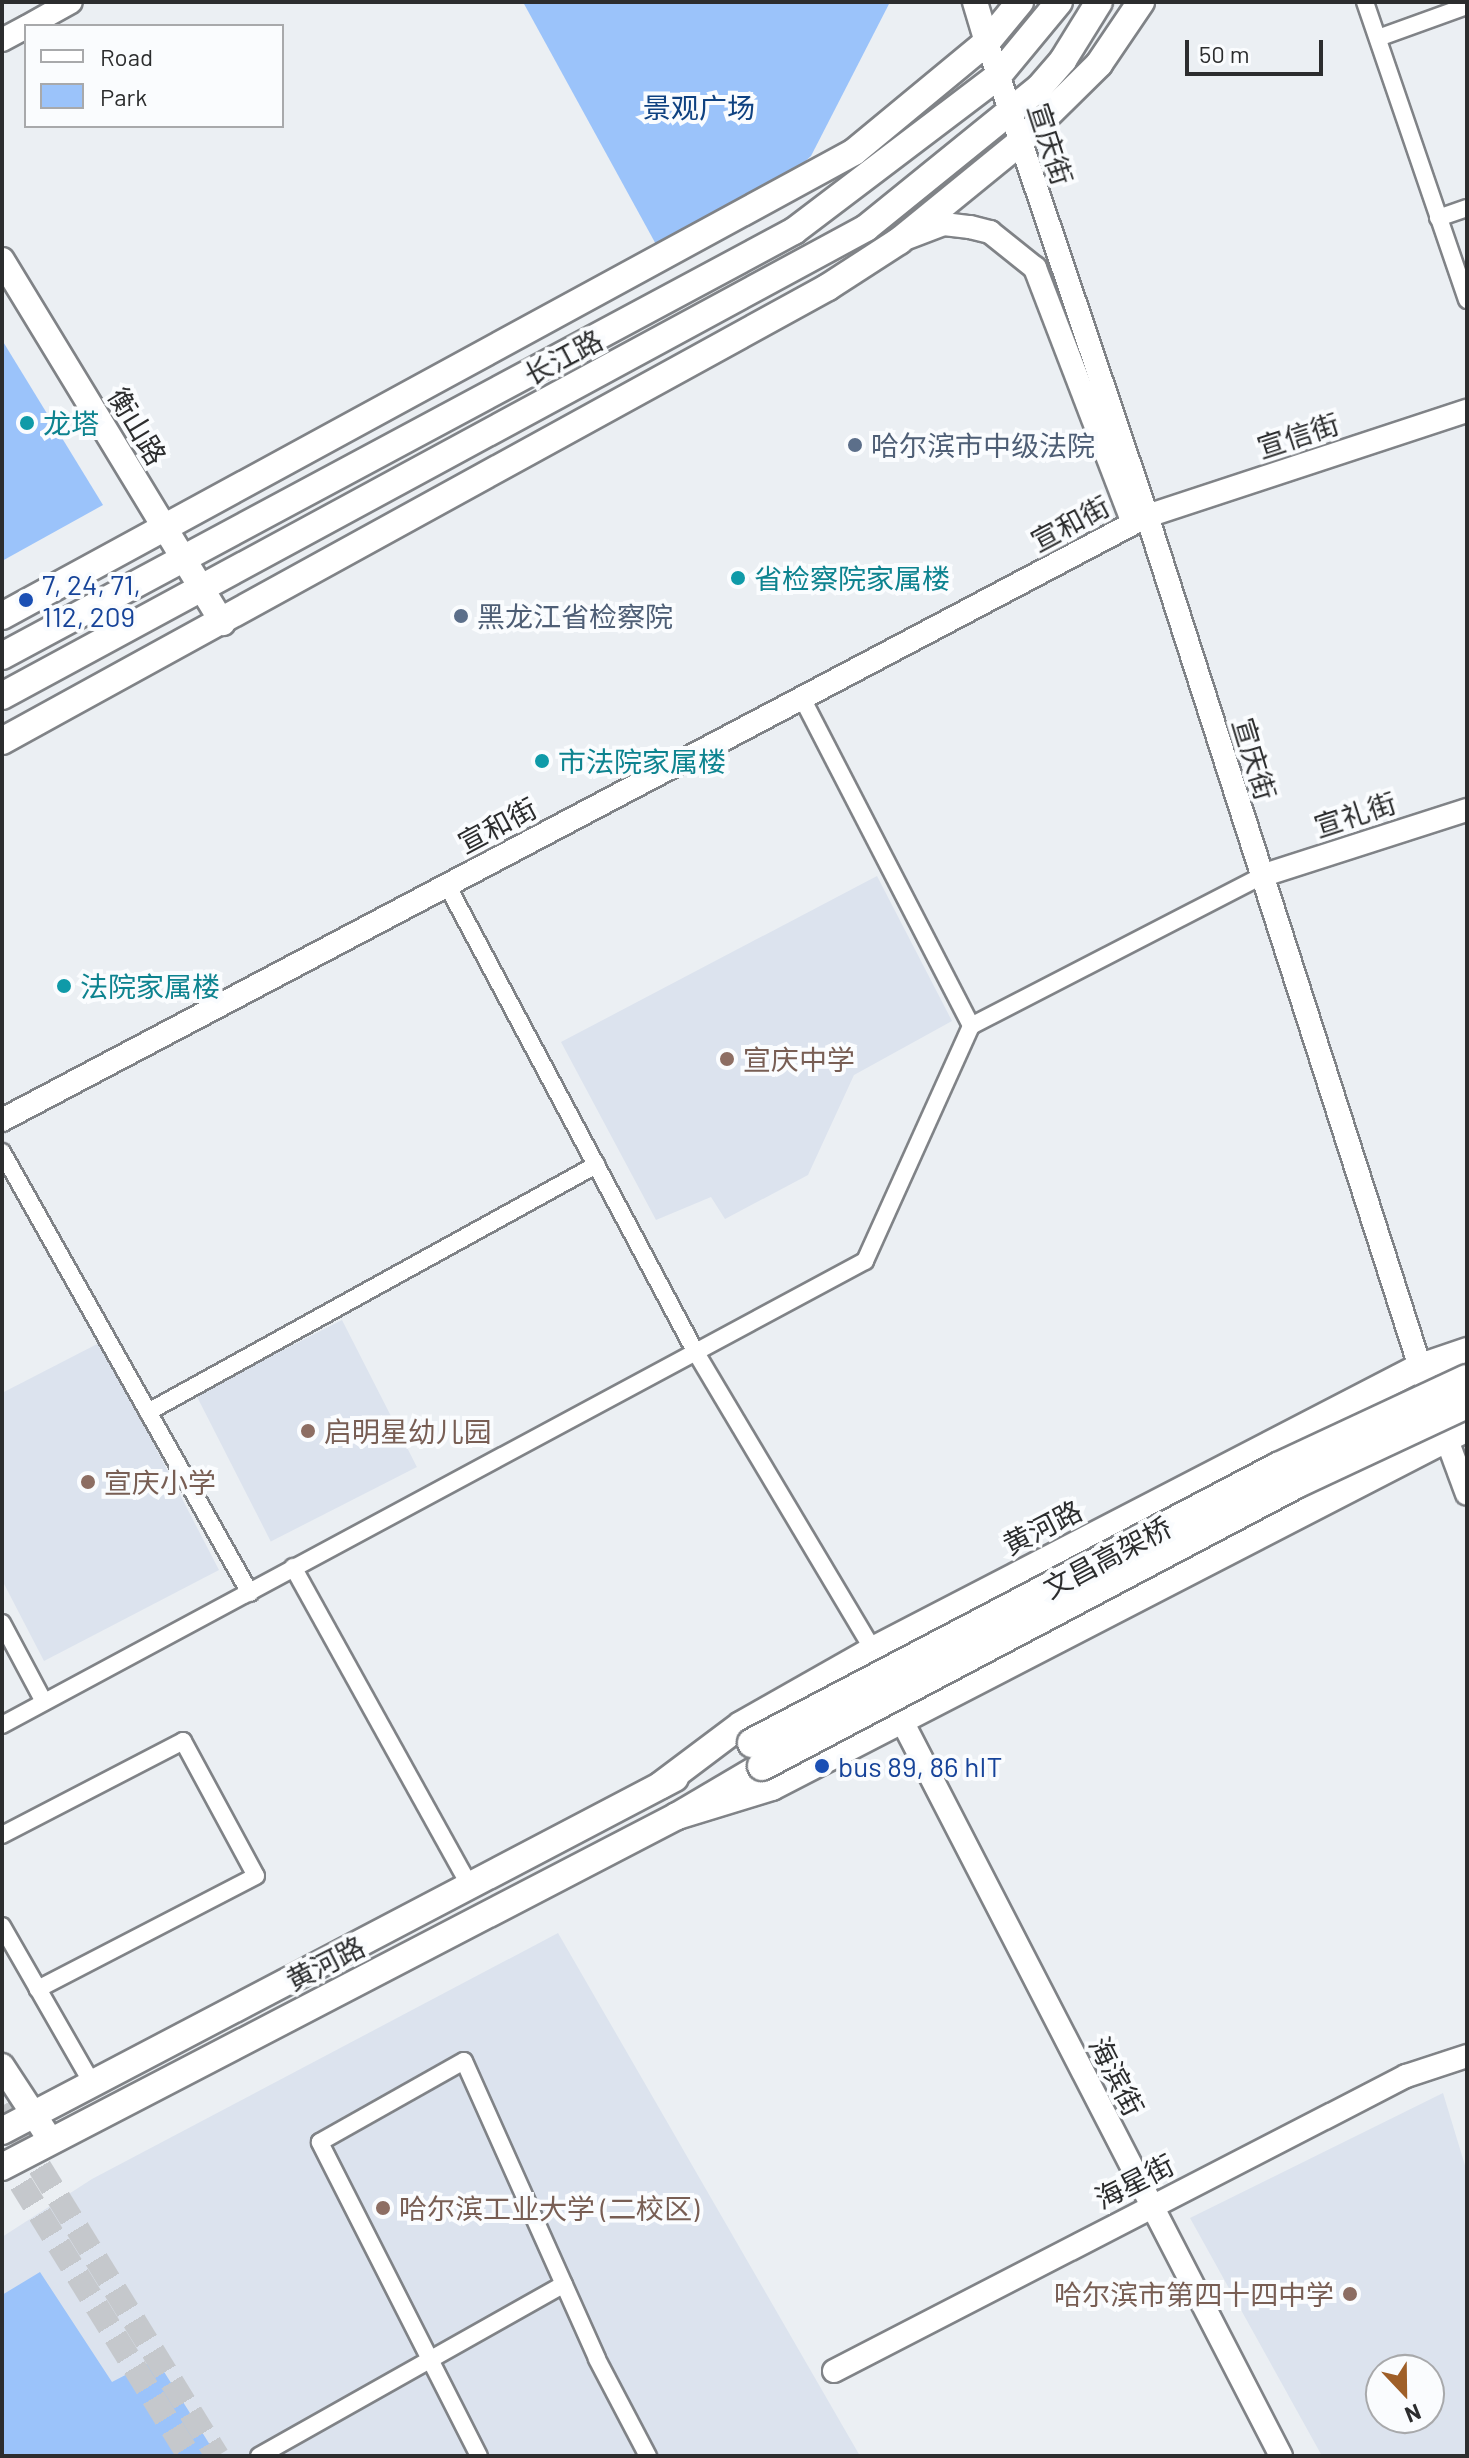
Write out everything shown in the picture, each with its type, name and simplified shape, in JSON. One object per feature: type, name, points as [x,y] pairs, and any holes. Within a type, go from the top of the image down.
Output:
[{"type":"highway","name":"文昌高架桥","points":[[757,1755],[1292,1460],[1467,1379]]},
{"type":"highway","name":"文昌高架桥","points":[[757,1755],[1296,1484],[1467,1404]]},
{"type":"main road","points":[[975,2],[987,42]]},
{"type":"main road","points":[[2,616],[854,152],[987,42],[1020,2]]},
{"type":"main road","name":"长江路","points":[[2,656],[794,231],[997,77],[1059,2]]},
{"type":"main road","name":"长江路","points":[[2,696],[841,243],[909,197],[1009,115],[1063,60],[1099,2]]},
{"type":"main road","points":[[2,741],[223,623],[828,287],[899,241],[1018,144],[1099,64],[1141,2]]},
{"type":"main road","name":"衡山路","points":[[2,260],[223,623]]},
{"type":"main road","name":"黄河路","points":[[2,2131],[661,1785],[741,1725],[873,1650],[1420,1367],[1467,1351]]},
{"type":"main road","name":"黄河路","points":[[677,1816],[772,1787],[1457,1432]]},
{"type":"main road","name":"黄河路","points":[[661,1785],[757,1755]]},
{"type":"main road","name":"黄河路","points":[[2,2167],[677,1816],[757,1755]]},
{"type":"main road","points":[[2,2066],[51,2141]]},
{"type":"street","points":[[32,24],[71,2]]},
{"type":"street","points":[[1365,2],[1467,300]]},
{"type":"street","points":[[1378,38],[1467,6]]},
{"type":"street","points":[[2,40],[24,29]]},
{"type":"street","name":"宣庆街","points":[[987,42],[1140,520],[1261,876],[1420,1367],[1457,1432],[1467,1494]]},
{"type":"street","points":[[1438,218],[1467,208]]},
{"type":"street","points":[[899,241],[944,224],[970,227],[990,232],[1035,268],[1140,520]]},
{"type":"street","name":"宣信街","points":[[1140,520],[1467,411]]},
{"type":"street","name":"宣和街","points":[[2,1120],[1140,520]]},
{"type":"street","points":[[802,698],[971,1026]]},
{"type":"street","name":"宣礼街","points":[[1261,876],[1467,810]]},
{"type":"street","points":[[2,1725],[865,1261],[971,1026],[1261,876]]},
{"type":"street","points":[[447,885],[695,1351],[873,1650]]},
{"type":"street","points":[[2,1152],[250,1593]]},
{"type":"street","points":[[148,1412],[596,1165]]},
{"type":"street","points":[[293,1567],[469,1884]]},
{"type":"street","points":[[2,1623],[44,1702]]},
{"type":"street","name":"海滨街","points":[[902,1721],[1281,2456]]},
{"type":"street","points":[[2,1835],[183,1741],[256,1876],[38,1989]]},
{"type":"street","points":[[2,1926],[92,2083]]},
{"type":"street","name":"海星街","points":[[834,2371],[1150,2205],[1406,2076],[1467,2056]]},
{"type":"street","points":[[479,2456],[320,2142],[464,2061],[564,2284],[648,2456]]},
{"type":"street","points":[[259,2456],[430,2364],[564,2284]]},
{"type":"shaded area","name":"宣庆中学","points":[[877,876],[952,1021],[854,1075],[808,1175],[725,1219],[711,1197],[656,1220],[561,1042]]},
{"type":"shaded area","name":"启明星幼儿园","points":[[342,1320],[417,1467],[271,1541],[196,1394]]},
{"type":"shaded area","name":"宣庆小学","points":[[101,1342],[219,1570],[44,1661],[2,1580],[2,1393]]},
{"type":"shaded area","name":"哈尔滨工业大学 (二校区)","points":[[558,1933],[860,2456],[2,2456],[2,2237],[92,2179]]},
{"type":"shaded area","name":"哈尔滨市第四十四中学","points":[[1443,2093],[1467,2172],[1467,2456],[1322,2456],[1190,2218]]},
{"type":"green space","name":"景观广场","points":[[523,2],[890,2],[811,156],[788,177],[658,248]]},
{"type":"green space","name":"龙塔","points":[[2,340],[103,505],[2,561]]},
{"type":"green space","points":[[40,2272],[112,2382],[156,2359],[217,2456],[2,2456],[2,2295]]},
{"type":"tunnel","points":[[2,2106],[217,2456]]},
{"type":"tunnel","points":[[2,2153],[189,2456]]},
{"type":"place","name":"龙塔","points":[[27,423]]},
{"type":"place","name":"哈尔滨市中级法院","points":[[855,445]]},
{"type":"place","name":"省检察院家属楼","points":[[738,578]]},
{"type":"place","name":"7, 24, 71, 112, 209","points":[[26,600]]},
{"type":"place","name":"黑龙江省检察院","points":[[461,616]]},
{"type":"place","name":"市法院家属楼","points":[[542,761]]},
{"type":"place","name":"法院家属楼","points":[[64,986]]},
{"type":"place","name":"宣庆中学","points":[[727,1059]]},
{"type":"place","name":"启明星幼儿园","points":[[308,1431]]},
{"type":"place","name":"宣庆小学","points":[[88,1482]]},
{"type":"place","name":"bus 89, 86 hIT","points":[[822,1766]]},
{"type":"place","name":"哈尔滨工业大学 (二校区)","points":[[383,2208]]},
{"type":"place","name":"哈尔滨市第四十四中学","points":[[1350,2294]]}]
